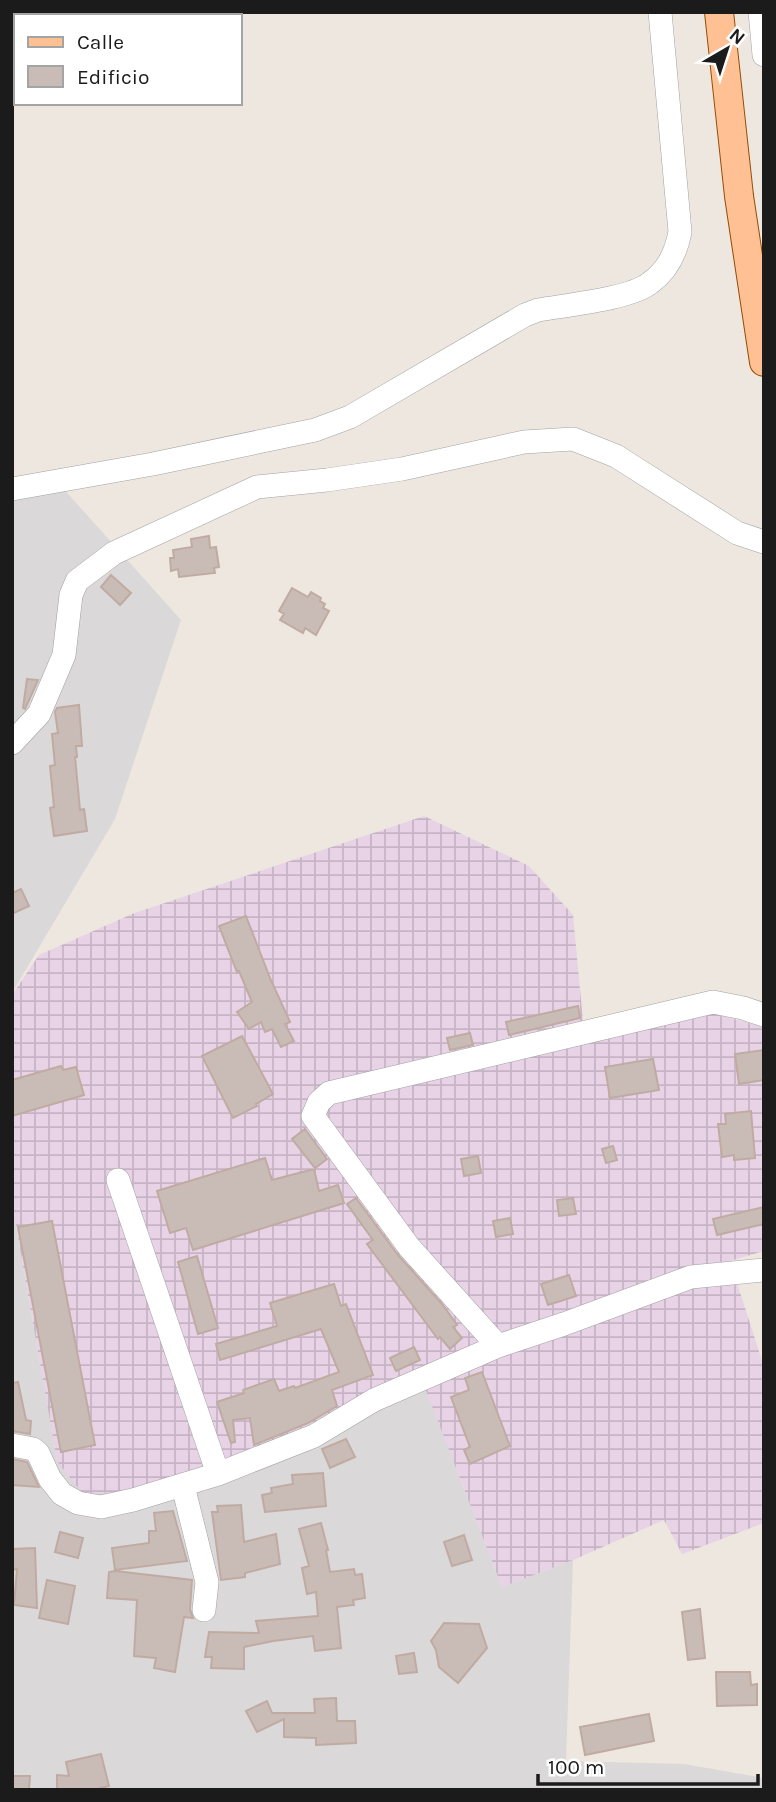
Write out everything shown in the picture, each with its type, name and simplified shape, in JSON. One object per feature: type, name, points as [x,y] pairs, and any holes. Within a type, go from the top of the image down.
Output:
[{"type":"main road","points":[[719,12],[738,196],[764,362]]},
{"type":"street","points":[[12,489],[153,464],[314,430],[350,417],[525,315],[538,310],[624,294],[649,285],[666,269],[677,250],[680,232],[660,12]]},
{"type":"street","points":[[760,12],[764,55]]},
{"type":"street","points":[[12,743],[39,714],[48,695],[64,655],[71,595],[77,581],[114,552],[257,487],[402,469],[524,442],[572,439],[617,456],[689,505],[737,533],[764,542]]},
{"type":"street","points":[[498,1346],[409,1247],[313,1116],[323,1097],[329,1093],[713,1002],[764,1015]]},
{"type":"street","points":[[118,1180],[218,1474]]},
{"type":"street","points":[[12,1445],[33,1449],[62,1494],[78,1503],[101,1507],[218,1474],[314,1436],[374,1400],[498,1346],[691,1277],[764,1270]]},
{"type":"street","points":[[183,1486],[207,1582],[204,1610]]},
{"type":"shaded area","points":[[53,477],[181,620],[115,819],[12,993],[12,484]]},
{"type":"shaded area","points":[[424,816],[529,866],[573,915],[585,1042],[712,1013],[764,1027],[764,1251],[730,1261],[764,1367],[764,1523],[682,1554],[664,1520],[573,1560],[502,1587],[425,1388],[237,1460],[133,1491],[83,1494],[57,1461],[12,1203],[12,995],[39,955],[132,914]]},
{"type":"shaded area","points":[[12,1203],[57,1461],[425,1388],[502,1587],[573,1560],[566,1761],[684,1764],[764,1778],[764,1790],[12,1790]]},
{"type":"building","points":[[209,536],[210,548],[216,547],[219,567],[214,568],[215,573],[179,577],[178,569],[171,571],[170,558],[174,558],[173,550],[192,547],[191,539]]},
{"type":"building","points":[[111,575],[131,593],[120,605],[101,587]]},
{"type":"building","points":[[292,588],[308,597],[311,592],[321,598],[320,601],[325,604],[323,608],[329,611],[316,635],[305,628],[303,633],[280,620],[284,614],[279,611]]},
{"type":"building","points":[[27,679],[38,680],[25,709],[23,708]]},
{"type":"building","points":[[79,705],[82,746],[76,746],[75,757],[80,810],[84,809],[87,831],[54,836],[50,808],[54,807],[50,766],[55,765],[52,734],[58,733],[55,712],[57,708]]},
{"type":"building","points":[[21,889],[29,906],[12,914],[12,893]]},
{"type":"building","points":[[246,916],[290,1022],[285,1024],[294,1041],[281,1047],[272,1029],[265,1032],[261,1022],[249,1029],[237,1012],[252,1002],[219,926]]},
{"type":"building","points":[[578,1006],[580,1018],[509,1035],[506,1022]]},
{"type":"building","points":[[470,1033],[473,1045],[450,1050],[447,1038]]},
{"type":"building","points":[[242,1036],[273,1094],[233,1118],[202,1056]]},
{"type":"building","points":[[764,1050],[764,1080],[739,1084],[735,1054]]},
{"type":"building","points":[[653,1059],[659,1090],[610,1098],[605,1067]]},
{"type":"building","points":[[61,1066],[63,1070],[76,1067],[84,1095],[12,1116],[12,1080]]},
{"type":"building","points":[[751,1111],[755,1158],[734,1160],[734,1155],[722,1157],[718,1124],[726,1124],[725,1114]]},
{"type":"building","points":[[305,1129],[327,1159],[315,1168],[292,1139]]},
{"type":"building","points":[[613,1146],[617,1160],[606,1163],[602,1149]]},
{"type":"building","points":[[478,1156],[481,1173],[464,1176],[461,1159]]},
{"type":"building","points":[[265,1158],[272,1180],[314,1169],[319,1191],[338,1185],[344,1203],[193,1250],[186,1228],[170,1233],[157,1191]]},
{"type":"building","points":[[356,1198],[398,1255],[457,1325],[453,1327],[462,1338],[450,1349],[440,1337],[438,1339],[367,1244],[373,1240],[347,1204]]},
{"type":"building","points":[[573,1198],[576,1214],[559,1216],[557,1200]]},
{"type":"building","points":[[764,1207],[764,1224],[717,1235],[713,1219]]},
{"type":"building","points":[[510,1218],[513,1234],[496,1237],[493,1221]]},
{"type":"building","points":[[52,1221],[95,1445],[61,1452],[18,1227]]},
{"type":"building","points":[[197,1256],[218,1328],[198,1334],[178,1262]]},
{"type":"building","points":[[569,1275],[576,1296],[548,1305],[541,1284]]},
{"type":"building","points":[[334,1284],[341,1306],[346,1304],[373,1375],[332,1390],[337,1406],[308,1423],[254,1445],[250,1418],[233,1420],[235,1442],[231,1443],[217,1402],[274,1379],[279,1391],[339,1372],[321,1329],[220,1360],[216,1344],[277,1326],[270,1303]]},
{"type":"building","points":[[414,1347],[420,1360],[396,1371],[390,1358]]},
{"type":"building","points":[[482,1372],[510,1446],[470,1464],[464,1450],[470,1447],[451,1397],[469,1390],[465,1378]]},
{"type":"building","points":[[18,1382],[26,1420],[31,1421],[30,1434],[12,1431],[12,1383]]},
{"type":"building","points":[[346,1439],[355,1457],[330,1468],[322,1449]]},
{"type":"building","points":[[12,1459],[27,1462],[39,1487],[12,1485]]},
{"type":"building","points":[[323,1473],[326,1506],[265,1512],[262,1495],[272,1493],[271,1488],[293,1484],[292,1475]]},
{"type":"building","points":[[241,1505],[244,1542],[276,1534],[280,1564],[245,1573],[245,1577],[221,1580],[212,1512],[218,1512],[217,1506]]},
{"type":"building","points":[[173,1511],[187,1561],[115,1570],[112,1548],[149,1543],[149,1531],[156,1531],[154,1513]]},
{"type":"building","points":[[321,1523],[330,1572],[354,1569],[355,1575],[362,1574],[365,1598],[353,1600],[354,1605],[337,1607],[341,1648],[315,1651],[313,1636],[273,1641],[244,1647],[244,1669],[211,1668],[212,1657],[205,1657],[209,1632],[259,1633],[256,1621],[318,1616],[316,1592],[307,1594],[302,1568],[309,1566],[299,1529]]},
{"type":"building","points":[[60,1532],[83,1538],[78,1558],[55,1552]]},
{"type":"building","points":[[464,1535],[472,1560],[452,1566],[444,1542]]},
{"type":"building","points":[[35,1548],[37,1608],[14,1605],[17,1569],[12,1570],[12,1549]]},
{"type":"building","points":[[109,1572],[192,1580],[190,1609],[193,1618],[184,1617],[175,1672],[154,1668],[156,1658],[134,1656],[137,1600],[107,1598]]},
{"type":"building","points":[[47,1580],[75,1586],[68,1624],[39,1618]]},
{"type":"building","points":[[700,1609],[705,1658],[688,1660],[682,1612]]},
{"type":"building","points":[[444,1623],[479,1624],[487,1648],[458,1683],[439,1667],[436,1650],[431,1641]]},
{"type":"building","points":[[414,1653],[417,1672],[399,1674],[396,1656]]},
{"type":"building","points":[[716,1672],[750,1672],[751,1685],[757,1684],[757,1705],[717,1706]]},
{"type":"building","points":[[336,1698],[337,1721],[355,1721],[356,1743],[316,1745],[316,1738],[284,1737],[284,1719],[257,1732],[246,1711],[267,1701],[272,1713],[315,1713],[314,1699]]},
{"type":"building","points":[[649,1714],[654,1741],[585,1755],[580,1727]]},
{"type":"building","points":[[101,1754],[109,1786],[93,1790],[57,1790],[57,1775],[69,1776],[66,1762]]},
{"type":"building","points":[[12,1776],[30,1776],[29,1790],[12,1790]]}]
